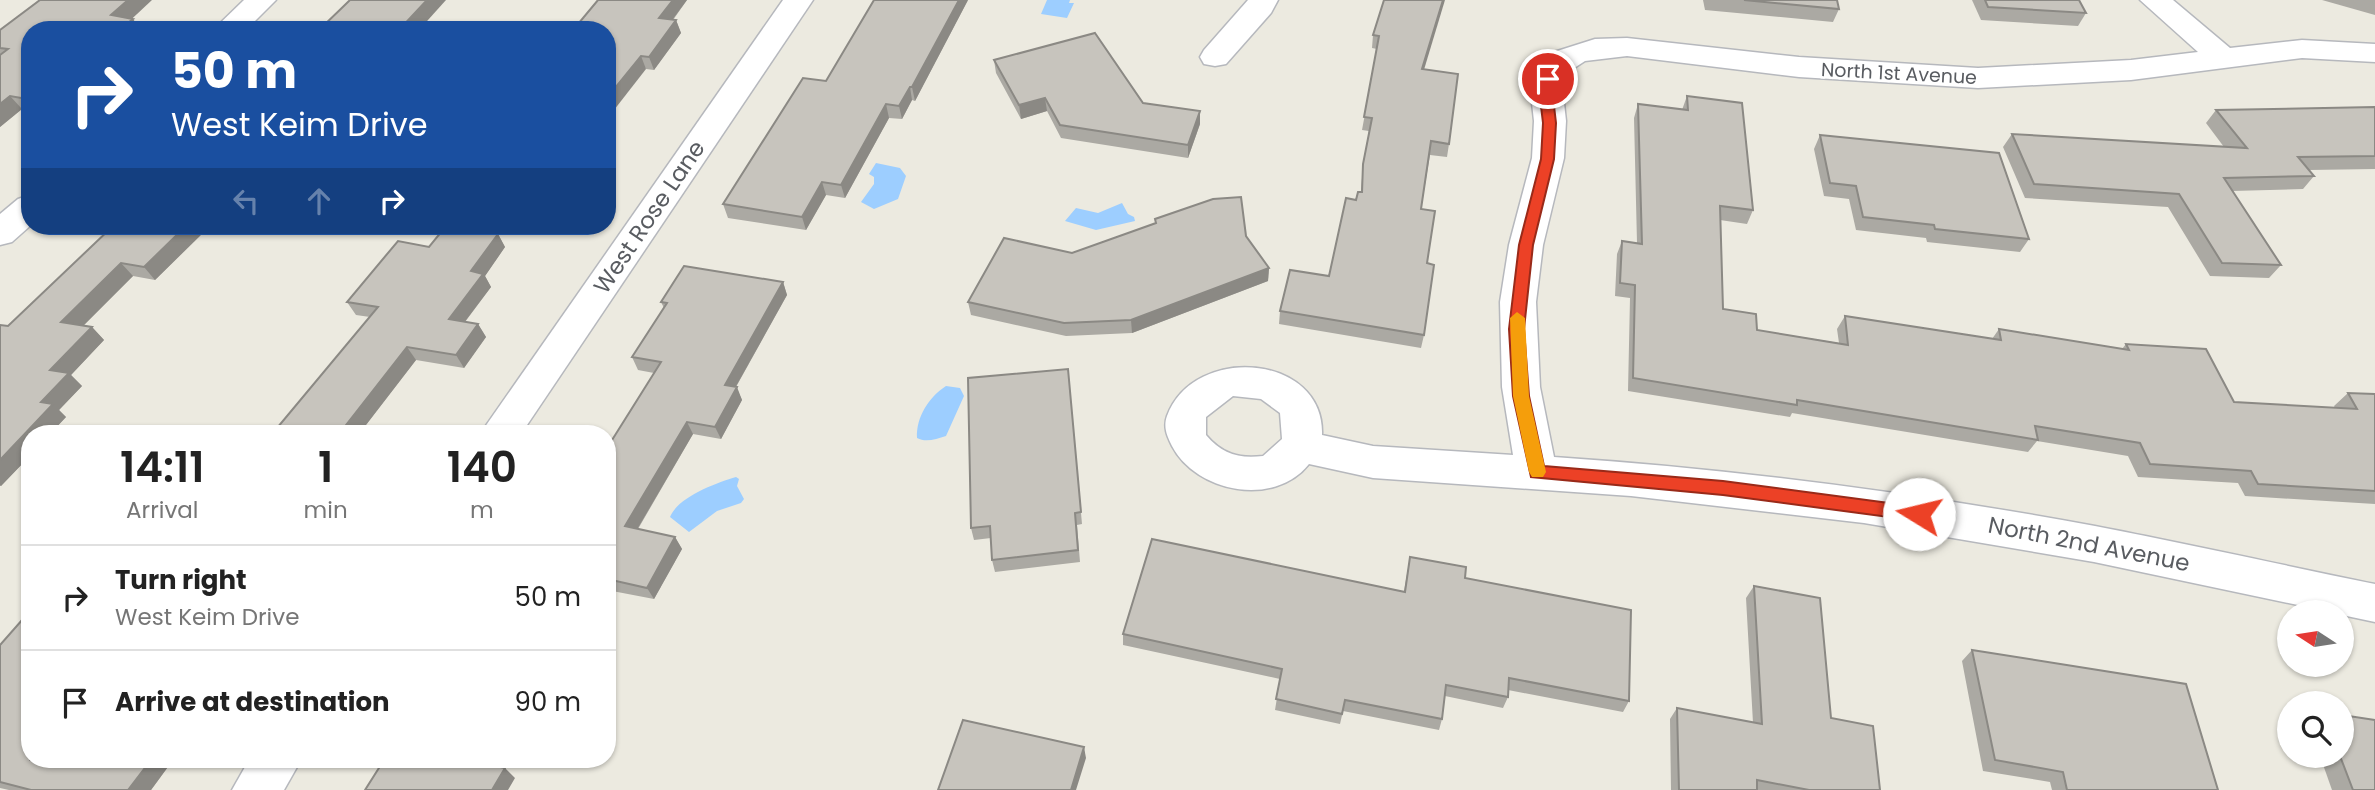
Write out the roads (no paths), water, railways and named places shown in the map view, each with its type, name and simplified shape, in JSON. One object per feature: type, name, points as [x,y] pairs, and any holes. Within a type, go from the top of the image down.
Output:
[{"type":"street","points":[[238,21],[261,0]]},
{"type":"street","name":"West Rose Lane","points":[[506,425],[798,0]]},
{"type":"street","points":[[1215,57],[1261,7],[1263,0]]},
{"type":"street","points":[[2155,0],[2225,60]]},
{"type":"street","name":"North 1st Avenue","points":[[1536,472],[1525,421],[1519,373],[1519,287],[1526,245],[1548,159],[1550,123],[1546,84],[1556,67],[1574,53],[1627,47],[1813,68],[1979,78],[2132,70],[2302,48],[2375,53]]},
{"type":"street","points":[[0,233],[21,215]]},
{"type":"street","name":"North 2nd Avenue","points":[[1299,446],[1373,463],[1536,472],[1776,494],[1976,523],[2181,561],[2375,603]]},
{"type":"street","points":[[256,790],[271,768]]},
{"type":"water","points":[[1047,0],[1070,0],[1069,3],[1074,3],[1067,18],[1041,14]]},
{"type":"water","points":[[876,163],[900,168],[906,176],[898,199],[874,209],[861,202],[874,184],[874,177],[869,174]]},
{"type":"water","points":[[1122,203],[1135,221],[1096,230],[1065,221],[1076,208],[1098,213]]},
{"type":"water","points":[[946,386],[960,388],[964,396],[946,436],[927,440],[917,438],[925,408]]},
{"type":"water","points":[[736,477],[739,479],[737,486],[744,499],[741,503],[717,511],[689,532],[670,517],[689,497]]}]
